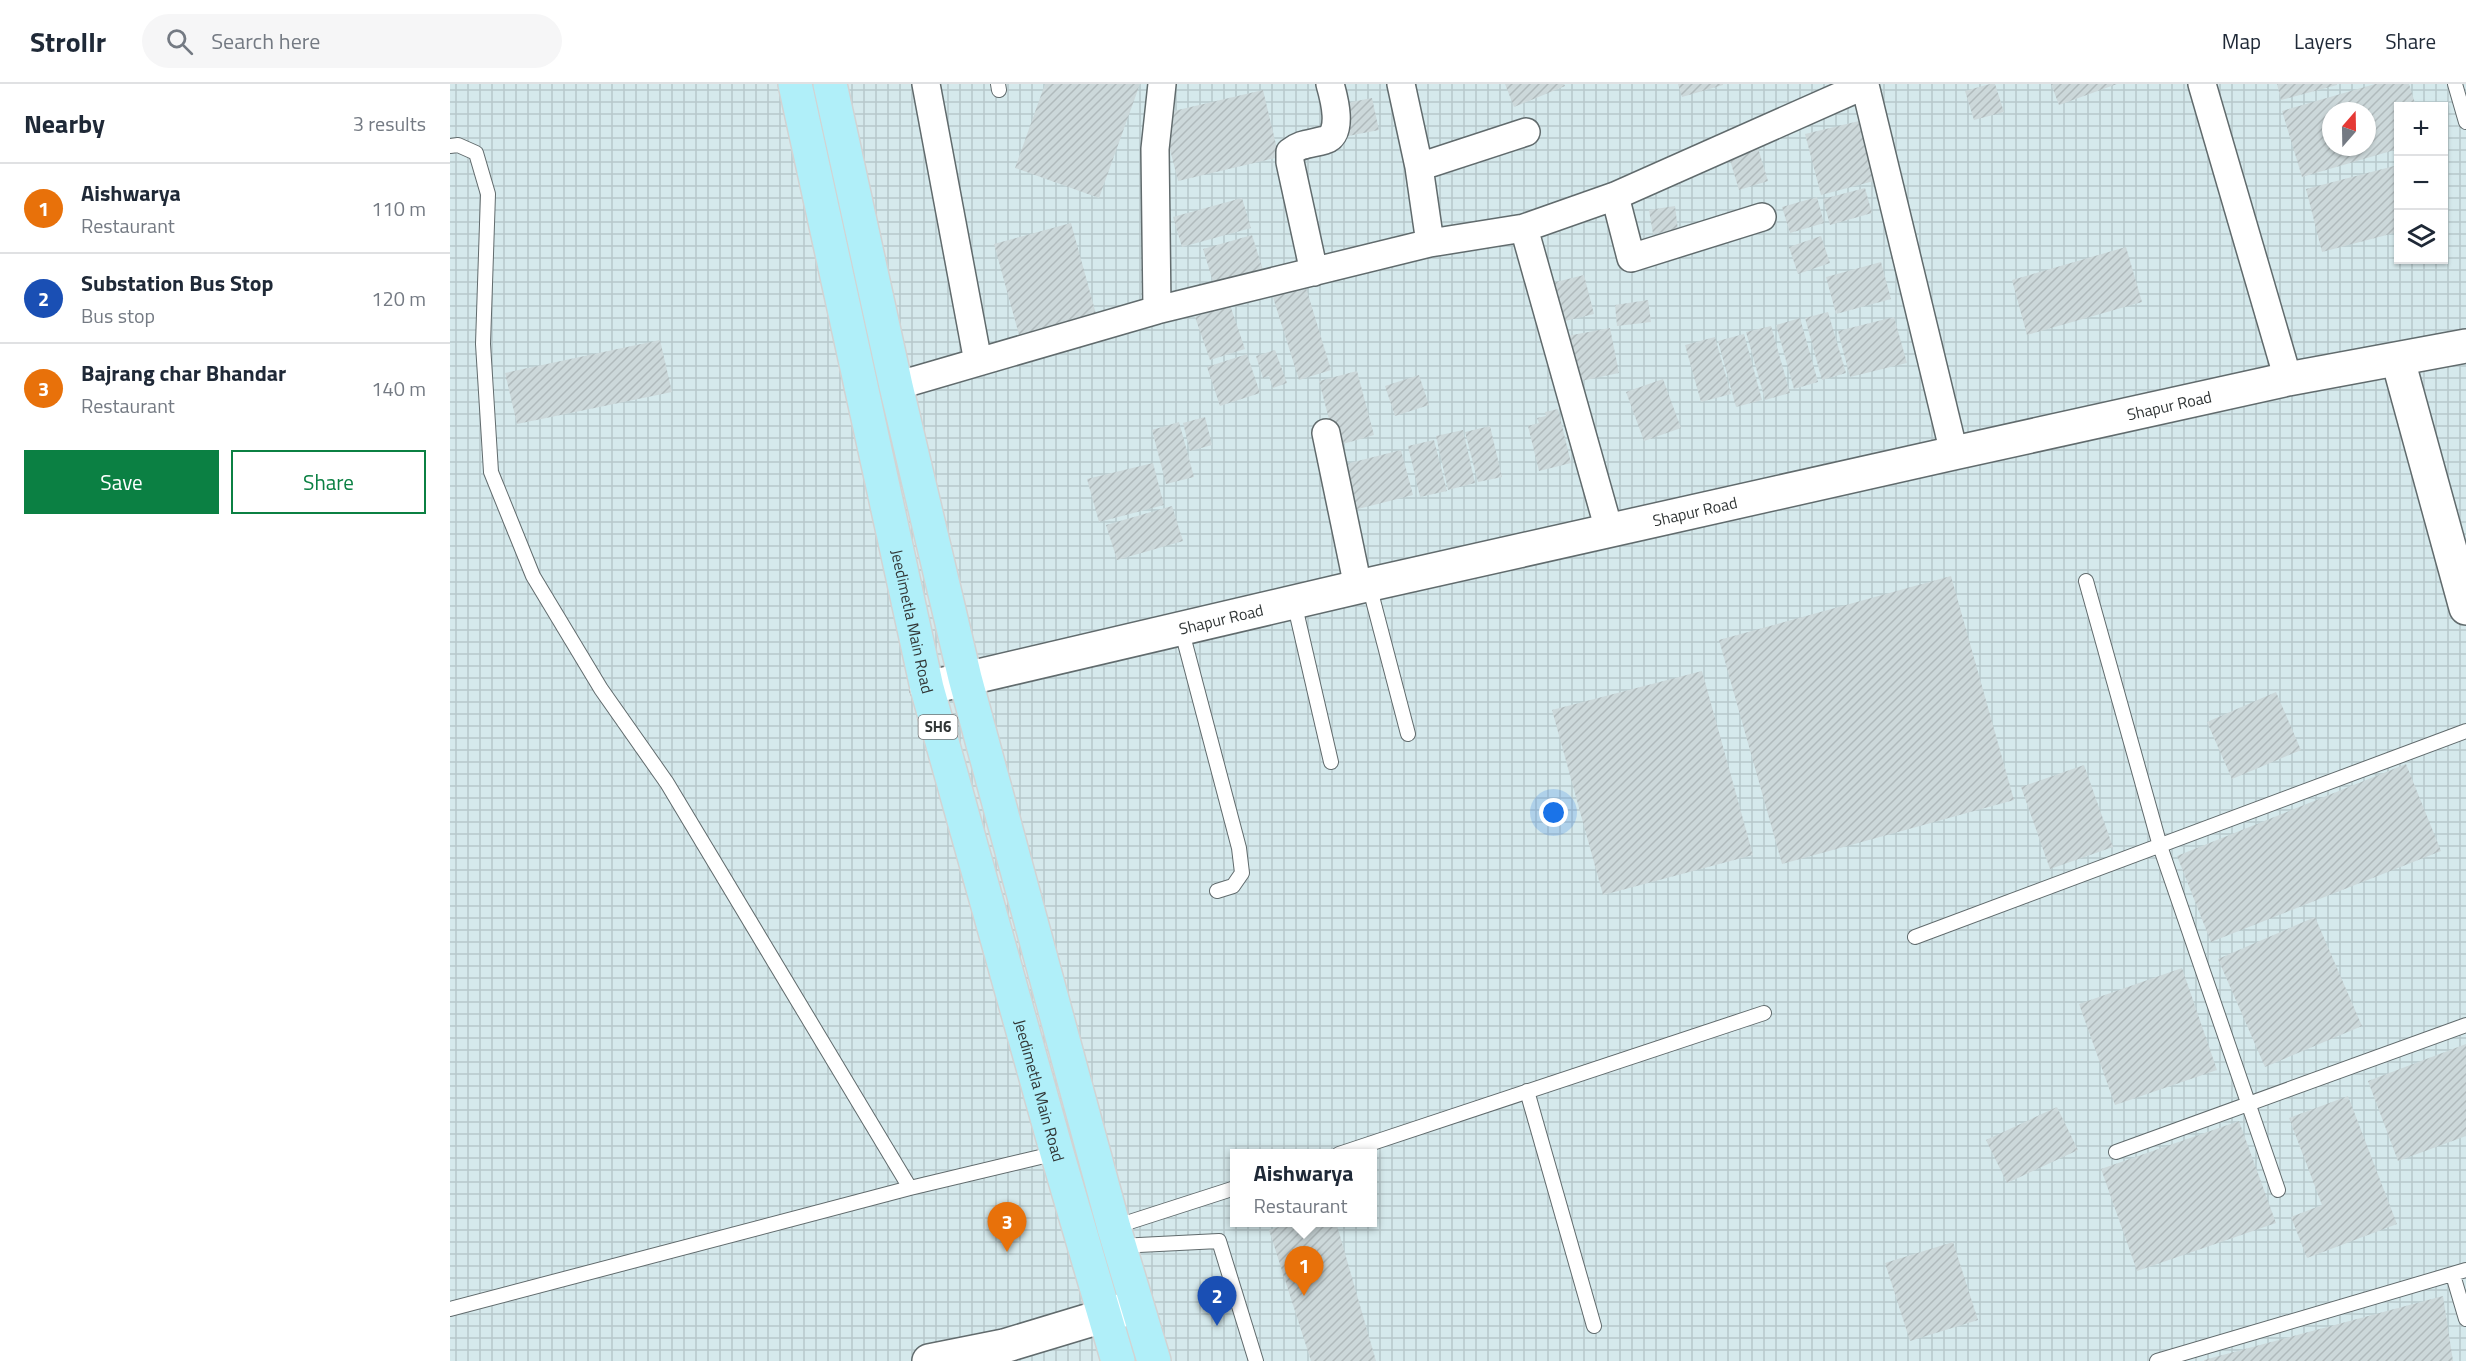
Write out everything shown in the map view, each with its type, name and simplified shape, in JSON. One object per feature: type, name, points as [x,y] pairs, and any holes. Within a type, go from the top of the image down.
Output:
[{"type":"main road","name":"Jeedimetla Main Road","points":[[795,84],[927,688],[1057,1153],[1118,1361]]},
{"type":"main road","name":"Jeedimetla Main Road","points":[[830,84],[896,386],[965,678],[1116,1237],[1154,1361]]},
{"type":"street","points":[[926,84],[978,362]]},
{"type":"street","points":[[1157,310],[1155,149],[1162,84]]},
{"type":"street","points":[[1314,272],[1290,162],[1290,152],[1300,145],[1328,139],[1333,135],[1336,127],[1330,84]]},
{"type":"street","points":[[1401,84],[1419,167],[1430,243]]},
{"type":"street","points":[[2202,84],[2288,379]]},
{"type":"street","points":[[896,386],[1157,310],[1430,243],[1524,228],[1615,196],[1838,89],[1865,85],[1954,453]]},
{"type":"street","points":[[1419,167],[1526,132]]},
{"type":"street","points":[[1615,196],[1631,258],[1762,217]]},
{"type":"street","points":[[1524,228],[1609,530]]},
{"type":"street","name":"Shapur Road","points":[[927,688],[1294,602],[1954,453],[2288,379],[2466,346]]},
{"type":"street","points":[[2398,360],[2466,608]]},
{"type":"street","points":[[1326,433],[1364,586]]},
{"type":"street","points":[[929,1361],[1005,1354],[1137,1306]]},
{"type":"lane","points":[[2455,84],[2466,122]]},
{"type":"lane","points":[[450,146],[458,145],[476,153],[488,194],[483,344],[491,472],[533,576],[601,689],[667,783],[910,1188]]},
{"type":"lane","points":[[2086,581],[2160,846],[2278,1190]]},
{"type":"lane","points":[[1364,586],[1408,734]]},
{"type":"lane","points":[[1294,602],[1331,762]]},
{"type":"lane","points":[[1181,628],[1239,848],[1242,873],[1233,886],[1217,891]]},
{"type":"lane","points":[[1915,937],[2466,731]]},
{"type":"lane","points":[[1354,1149],[1764,1013]]},
{"type":"lane","points":[[2116,1152],[2466,1025]]},
{"type":"lane","points":[[1527,1091],[1594,1326]]},
{"type":"lane","points":[[450,1309],[910,1188],[1057,1153]]},
{"type":"lane","points":[[1116,1237],[1230,1190]]},
{"type":"lane","points":[[1116,1237],[1219,1241],[1256,1361]]},
{"type":"lane","points":[[2157,1361],[2459,1273],[2466,1319]]},
{"type":"shaded area","points":[[450,84],[2466,84],[2466,1361],[450,1361]]},
{"type":"building","points":[[1045,84],[1140,84],[1099,198],[1015,168]]},
{"type":"building","points":[[1505,84],[1564,84],[1565,86],[1514,107]]},
{"type":"building","points":[[1678,84],[1723,84],[1723,85],[1682,97]]},
{"type":"building","points":[[1995,84],[2004,112],[1974,120],[1965,91]]},
{"type":"building","points":[[2051,84],[2117,84],[2059,105]]},
{"type":"building","points":[[2277,84],[2337,84],[2337,85],[2281,100]]},
{"type":"building","points":[[2375,84],[2409,84],[2415,102],[2394,102],[2394,150],[2376,155],[2376,102],[2322,102],[2322,156],[2374,156],[2302,177],[2282,111]]},
{"type":"building","points":[[1263,90],[1279,157],[1178,181],[1161,114]]},
{"type":"building","points":[[1372,98],[1379,130],[1343,137],[1336,105]]},
{"type":"building","points":[[1859,121],[1874,181],[1821,195],[1805,134]]},
{"type":"building","points":[[1758,148],[1768,181],[1739,190],[1729,157]]},
{"type":"building","points":[[2394,166],[2394,233],[2322,252],[2306,189]]},
{"type":"building","points":[[1865,188],[1872,213],[1830,225],[1823,199]]},
{"type":"building","points":[[1817,197],[1824,223],[1790,233],[1782,207]]},
{"type":"building","points":[[1242,198],[1251,228],[1182,247],[1173,217]]},
{"type":"building","points":[[1675,206],[1678,230],[1653,234],[1649,210]]},
{"type":"building","points":[[1071,223],[1096,314],[1019,335],[994,244]]},
{"type":"building","points":[[1252,235],[1264,273],[1215,288],[1203,249]]},
{"type":"building","points":[[1821,236],[1830,263],[1798,274],[1789,247]]},
{"type":"building","points":[[2126,247],[2142,302],[2027,335],[2012,280]]},
{"type":"building","points":[[1881,262],[1891,299],[1836,314],[1826,277]]},
{"type":"building","points":[[1584,275],[1594,314],[1561,322],[1552,283]]},
{"type":"building","points":[[1304,281],[1331,370],[1299,380],[1271,291]]},
{"type":"building","points":[[1648,300],[1651,322],[1617,326],[1615,305]]},
{"type":"building","points":[[1230,305],[1245,349],[1210,360],[1195,317]]},
{"type":"building","points":[[1828,312],[1846,373],[1822,380],[1805,318]]},
{"type":"building","points":[[1894,317],[1907,363],[1850,377],[1838,331]]},
{"type":"building","points":[[1800,318],[1818,382],[1794,389],[1776,325]]},
{"type":"building","points":[[1771,326],[1790,393],[1765,400],[1746,332]]},
{"type":"building","points":[[1610,328],[1619,373],[1576,382],[1567,336]]},
{"type":"building","points":[[1744,334],[1762,400],[1736,407],[1718,341]]},
{"type":"building","points":[[1715,337],[1731,394],[1701,402],[1685,345]]},
{"type":"building","points":[[660,340],[672,392],[517,424],[505,373]]},
{"type":"building","points":[[1275,350],[1287,383],[1273,388],[1269,376],[1263,378],[1256,356]]},
{"type":"building","points":[[1247,354],[1260,393],[1220,406],[1207,367]]},
{"type":"building","points":[[1357,371],[1374,435],[1336,446],[1319,381]]},
{"type":"building","points":[[1419,375],[1429,405],[1395,416],[1385,386]]},
{"type":"building","points":[[1663,379],[1681,428],[1644,441],[1626,392]]},
{"type":"building","points":[[1558,409],[1571,463],[1539,471],[1528,426],[1539,423],[1537,418],[1546,416],[1545,412]]},
{"type":"building","points":[[1205,417],[1212,445],[1190,451],[1183,423]]},
{"type":"building","points":[[1179,422],[1194,477],[1166,484],[1152,430]]},
{"type":"building","points":[[1490,426],[1502,477],[1478,482],[1465,432]]},
{"type":"building","points":[[1463,430],[1475,483],[1448,490],[1436,436]]},
{"type":"building","points":[[1434,440],[1447,491],[1420,497],[1408,446]]},
{"type":"building","points":[[1401,450],[1413,495],[1350,511],[1338,466]]},
{"type":"building","points":[[1153,463],[1164,505],[1099,522],[1087,479]]},
{"type":"building","points":[[1172,506],[1183,541],[1117,560],[1106,525]]},
{"type":"building","points":[[1951,576],[2014,800],[1782,864],[1719,640]]},
{"type":"building","points":[[1702,671],[1753,855],[1603,895],[1552,710]]},
{"type":"building","points":[[2276,692],[2301,750],[2232,779],[2207,722]]},
{"type":"building","points":[[2406,764],[2441,851],[2211,942],[2177,856]]},
{"type":"building","points":[[2084,765],[2113,847],[2050,869],[2021,787]]},
{"type":"building","points":[[2315,917],[2362,1026],[2265,1067],[2218,959]]},
{"type":"building","points":[[2182,968],[2217,1070],[2115,1105],[2079,1004]]},
{"type":"building","points":[[2466,1044],[2466,1136],[2398,1161],[2368,1081]]},
{"type":"building","points":[[2348,1096],[2397,1224],[2307,1258],[2291,1217],[2322,1205],[2289,1118]]},
{"type":"building","points":[[2057,1107],[2078,1150],[2007,1183],[1986,1140]]},
{"type":"building","points":[[2239,1121],[2276,1223],[2137,1271],[2101,1169]]},
{"type":"building","points":[[1278,1227],[1337,1227],[1376,1361],[1311,1361],[1269,1230]]},
{"type":"building","points":[[1953,1242],[1978,1320],[1910,1341],[1885,1263]]},
{"type":"building","points":[[2443,1296],[2453,1361],[2204,1361],[2204,1360]]},
{"type":"place","name":"Bajrang char Bhandar","points":[[1007,1252]]},
{"type":"place","name":"Aishwarya","points":[[1304,1296]]},
{"type":"place","name":"Substation Bus Stop","points":[[1217,1326]]}]
